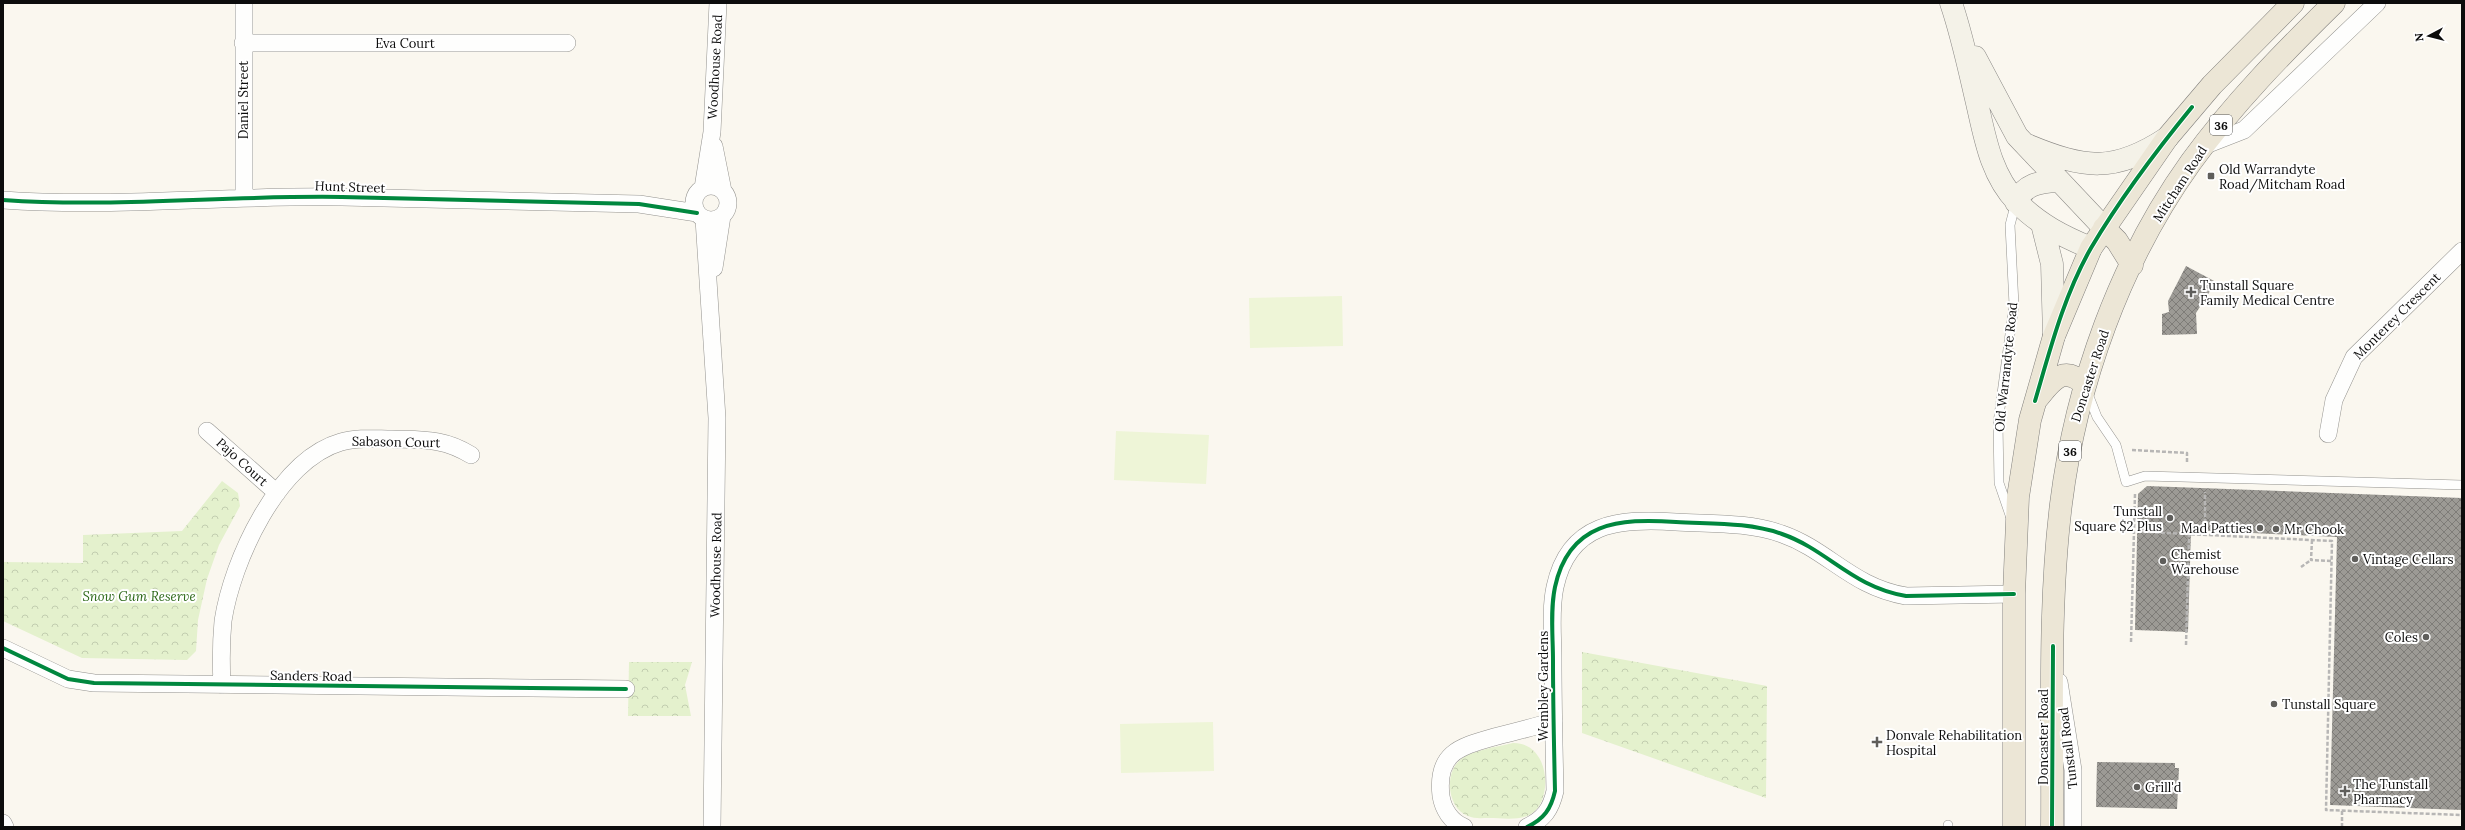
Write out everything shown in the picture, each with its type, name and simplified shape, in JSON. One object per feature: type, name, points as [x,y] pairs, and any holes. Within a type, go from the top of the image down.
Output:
[{"type":"main road","points":[[1951,3],[1959,28],[1992,160],[2003,184],[2016,202],[2042,224],[2063,236],[2132,265]]},
{"type":"main road","name":"36","points":[[2014,827],[2014,594],[2016,531],[2023,462],[2035,401],[2054,336],[2091,248],[2167,138],[2212,85],[2293,3]]},
{"type":"main road","name":"Mitcham Road","points":[[2132,265],[2148,233],[2203,146],[2248,91],[2334,3]]},
{"type":"main road","points":[[1959,28],[2003,113],[2022,143],[2057,181],[2117,241],[2132,265]]},
{"type":"main road","points":[[2022,143],[2075,161],[2112,163],[2140,155],[2167,138]]},
{"type":"main road","points":[[2016,202],[2021,192],[2031,186],[2057,181]]},
{"type":"main road","points":[[2042,224],[2052,264],[2054,336]]},
{"type":"main road","name":"Doncaster Road","points":[[2052,827],[2053,646],[2061,503],[2075,419],[2085,385],[2132,265]]},
{"type":"main road","points":[[2035,401],[2053,380],[2062,375],[2074,376],[2085,385]]},
{"type":"street","name":"Daniel Street","points":[[244,3],[244,198]]},
{"type":"street","name":"Woodhouse Road","points":[[700,192],[712,132],[718,3]]},
{"type":"street","points":[[2203,146],[2244,130],[2377,3]]},
{"type":"street","name":"Eva Court","points":[[243,43],[567,43]]},
{"type":"street","name":"Woodhouse Road","points":[[712,132],[723,191]]},
{"type":"street","points":[[714,186],[723,191],[728,204],[722,216],[713,220],[700,216],[694,203],[700,192],[714,186]]},
{"type":"street","name":"Hunt Street","points":[[639,204],[700,192]]},
{"type":"street","name":"Hunt Street","points":[[3,200],[121,203],[244,198],[342,197],[639,204],[700,216]]},
{"type":"street","name":"Woodhouse Road","points":[[700,216],[710,304],[718,444],[712,827]]},
{"type":"street","name":"Woodhouse Road","points":[[710,304],[722,216]]},
{"type":"street","name":"Monterey Crescent","points":[[2328,434],[2334,400],[2354,357],[2462,251]]},
{"type":"street","name":"Pajo Court","points":[[207,431],[277,493]]},
{"type":"street","name":"Sabason Court","points":[[222,685],[224,620],[236,571],[254,530],[277,493],[304,463],[319,452],[341,442],[366,439],[441,441],[458,447],[471,454]]},
{"type":"street","name":"Wembley Gardens","points":[[1527,827],[1545,816],[1552,804],[1554,792],[1553,607],[1558,577],[1567,555],[1576,543],[1600,527],[1615,522],[1644,520],[1764,528],[1799,541],[1858,580],[1890,593],[1906,596],[2014,594]]},
{"type":"street","name":"Tunstall Road","points":[[2053,646],[2073,770],[2073,827]]},
{"type":"street","name":"Sanders Road","points":[[3,648],[77,681],[222,685],[626,689]]},
{"type":"street","name":"Wembley Gardens","points":[[1464,827],[1452,820],[1442,801],[1441,776],[1449,757],[1463,746],[1554,722]]},
{"type":"lane","name":"Old Warrandyte Road","points":[[2016,202],[2010,221],[2014,298],[2000,402],[1998,477],[2016,531]]},
{"type":"lane","points":[[2085,385],[2097,417],[2116,445],[2130,480],[2145,476],[2462,485]]},
{"type":"path","points":[[2131,642],[2133,532],[2130,480],[2132,450]]},
{"type":"path","points":[[2125,531],[2332,541],[2326,810],[2462,815]]},
{"type":"path","points":[[2186,645],[2189,535]]},
{"type":"path","points":[[2311,560],[2312,540]]},
{"type":"path","points":[[2302,567],[2311,560],[2332,561]]},
{"type":"path","points":[[2342,811],[2342,827]]},
{"type":"green space","points":[[1342,296],[1343,346],[1250,348],[1249,298]]},
{"type":"green space","points":[[1116,431],[1209,435],[1206,484],[1114,480]]},
{"type":"green space","name":"Snow Gum Reserve","points":[[222,481],[238,493],[240,506],[219,545],[207,579],[198,620],[196,651],[187,660],[82,658],[3,621],[3,562],[83,563],[83,535],[182,531]]},
{"type":"green space","points":[[1582,652],[1767,686],[1766,798],[1582,733]]},
{"type":"green space","points":[[629,662],[692,662],[685,685],[691,716],[628,716]]},
{"type":"green space","points":[[1213,722],[1214,771],[1121,773],[1120,724]]},
{"type":"green space","points":[[1513,743],[1525,745],[1535,752],[1541,761],[1545,785],[1543,797],[1538,807],[1531,814],[1521,818],[1475,818],[1461,812],[1452,799],[1450,791],[1451,775],[1454,767],[1459,761],[1470,754],[1484,749]]},
{"type":"building","name":"Tunstall Square Family Medical Centre","points":[[2186,266],[2216,282],[2196,313],[2197,334],[2162,335],[2162,314],[2169,312],[2168,301]]},
{"type":"building","points":[[2147,486],[2462,498],[2462,810],[2330,805],[2337,537],[2191,530],[2188,632],[2135,630],[2138,494]]},
{"type":"building","name":"Grill'd","points":[[2097,762],[2175,763],[2175,768],[2179,768],[2177,809],[2096,807]]},
{"type":"cycle path","points":[[2035,401],[2065,304],[2081,266],[2114,211],[2165,141],[2192,107]]},
{"type":"cycle path","points":[[3,200],[88,203],[342,197],[639,204],[697,213]]},
{"type":"cycle path","points":[[1527,827],[1538,821],[1546,813],[1555,791],[1552,624],[1553,596],[1555,587],[1562,565],[1572,549],[1584,537],[1599,529],[1635,521],[1729,524],[1756,527],[1782,534],[1798,541],[1870,585],[1906,596],[2014,594]]},
{"type":"cycle path","points":[[2052,827],[2053,646]]},
{"type":"cycle path","points":[[3,648],[68,679],[94,683],[626,689]]},
{"type":"place","name":"Old Warrandyte Road/Mitcham Road","points":[[2211,176]]},
{"type":"place","name":"Tunstall Square Family Medical Centre","points":[[2191,292]]},
{"type":"place","name":"Tunstall Square $2 Plus","points":[[2170,518]]},
{"type":"place","name":"Mad Patties","points":[[2260,528]]},
{"type":"place","name":"Mr Chook","points":[[2276,529]]},
{"type":"place","name":"Vintage Cellars","points":[[2355,559]]},
{"type":"place","name":"Chemist Warehouse","points":[[2163,561]]},
{"type":"place","name":"Coles","points":[[2426,637]]},
{"type":"place","name":"Tunstall Square","points":[[2274,704]]},
{"type":"place","name":"Donvale Rehabilitation Hospital","points":[[1877,742]]},
{"type":"place","name":"Grill'd","points":[[2137,787]]},
{"type":"place","name":"The Tunstall Pharmacy","points":[[2345,791]]}]
